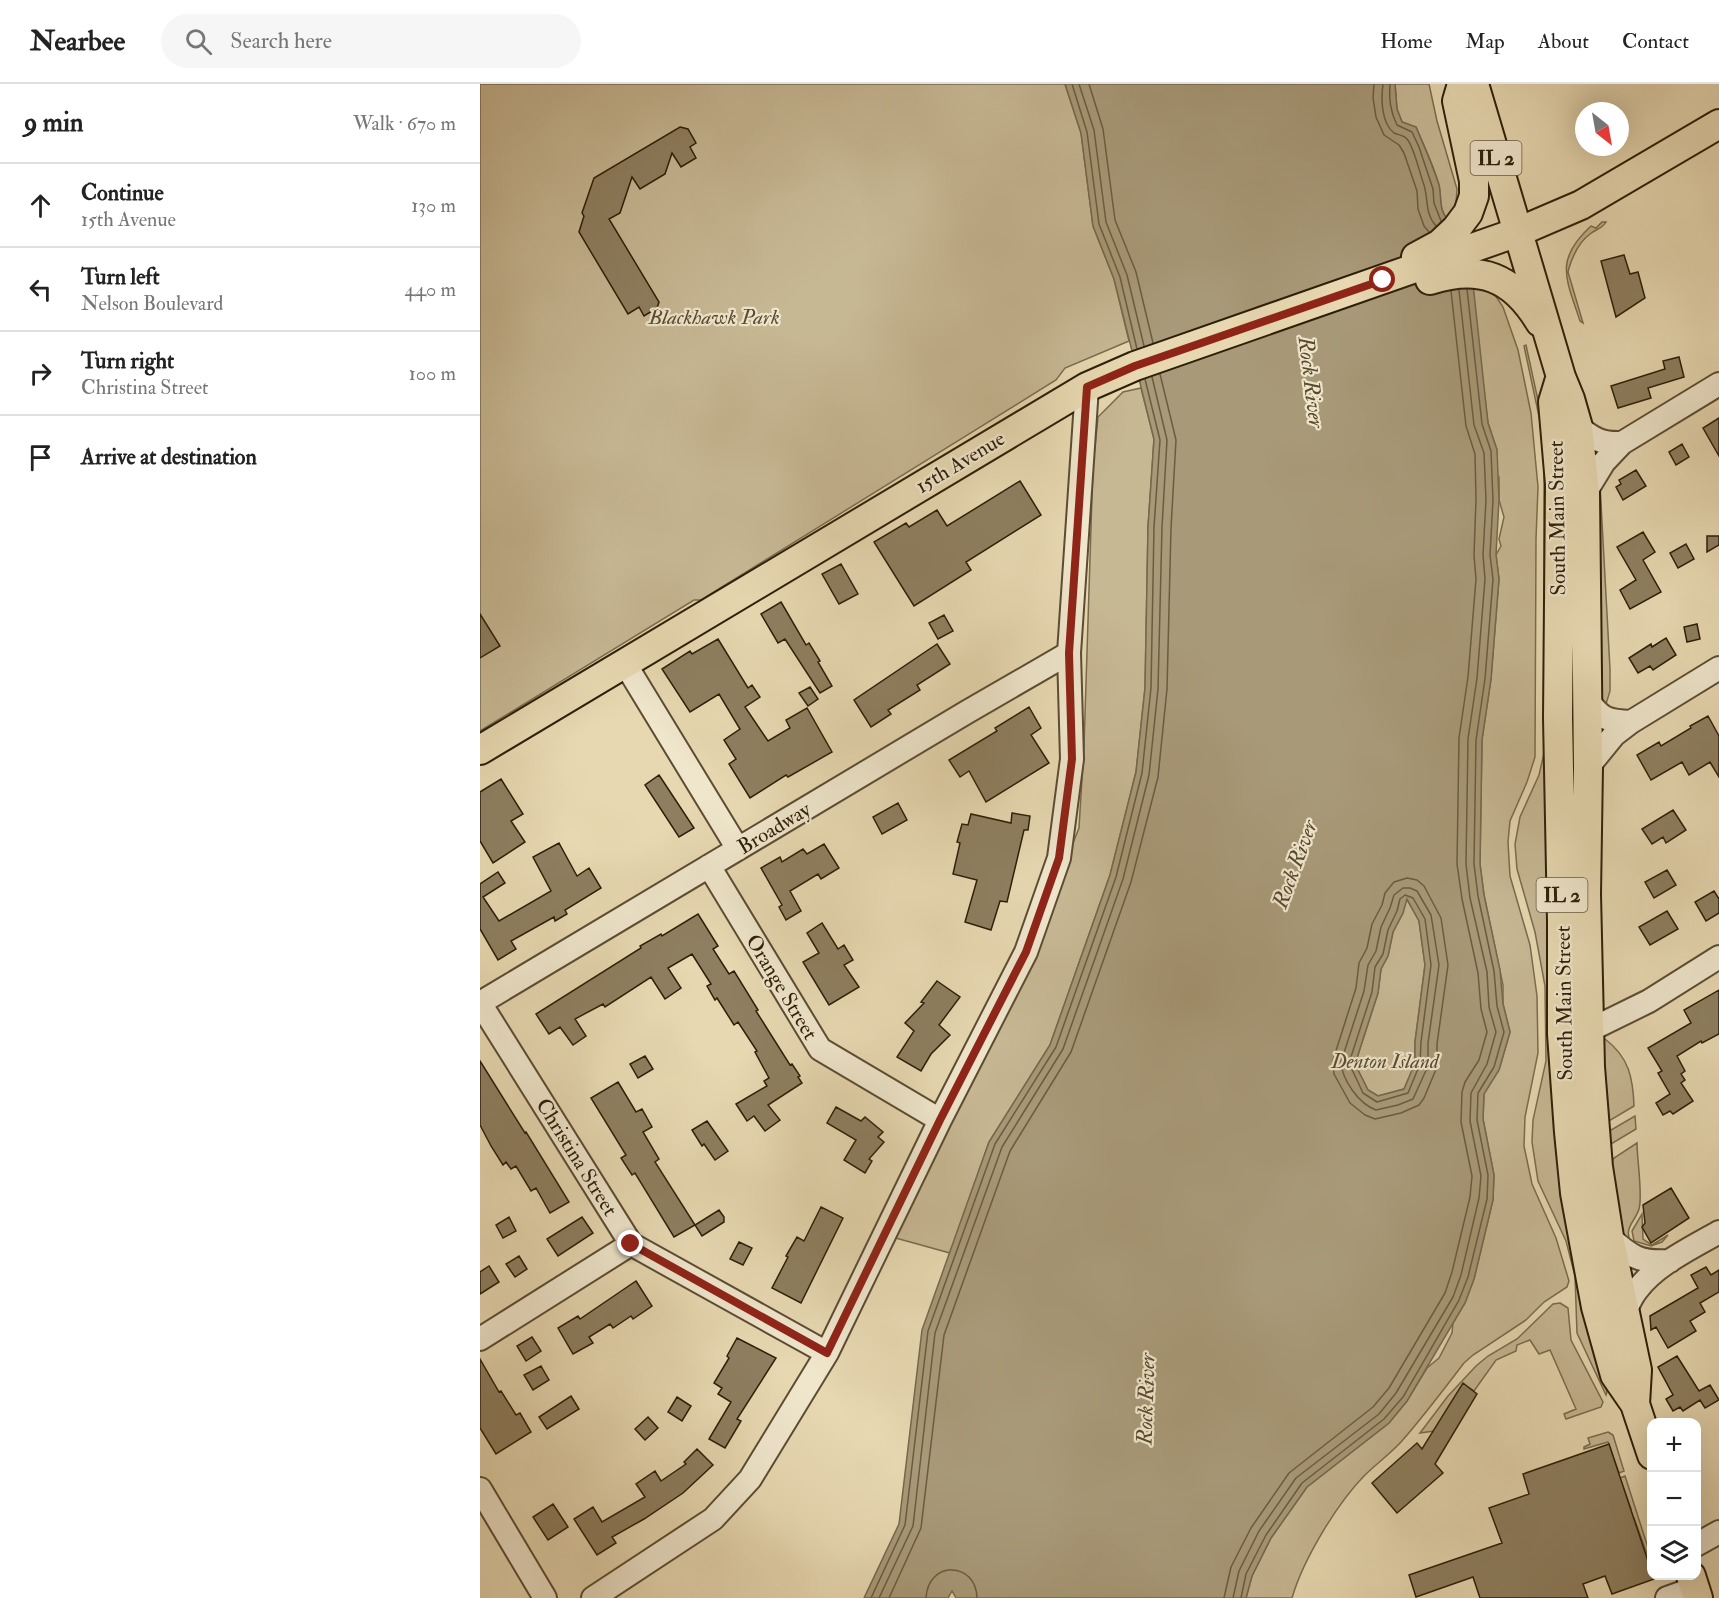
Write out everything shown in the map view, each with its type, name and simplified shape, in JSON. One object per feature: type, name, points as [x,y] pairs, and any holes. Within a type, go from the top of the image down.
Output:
[{"type":"main road","points":[[1383,280],[1419,255],[1440,244],[1465,218],[1474,196],[1474,181],[1458,116],[1457,101],[1461,84]]},
{"type":"main road","name":"South Main Street","points":[[1474,84],[1578,427],[1585,493],[1588,767],[1586,894],[1575,1032],[1575,1193],[1596,1307],[1615,1375],[1635,1404],[1647,1440]]},
{"type":"main road","name":"15th Avenue","points":[[480,750],[1087,387],[1135,366],[1518,232],[1581,205],[1719,124]]},
{"type":"main road","points":[[1352,291],[1401,289],[1440,276],[1476,272],[1509,286],[1537,317],[1550,339]]},
{"type":"main road","name":"South Main Street","points":[[1561,377],[1554,402],[1560,484],[1558,718],[1562,921],[1575,1032],[1609,1237],[1637,1370],[1635,1404]]},
{"type":"street","points":[[1585,493],[1604,462],[1622,443],[1719,384]]},
{"type":"street","points":[[593,1598],[713,1519],[750,1479],[827,1353],[940,1120],[1026,952],[1059,858],[1072,759],[1069,653],[1087,387]]},
{"type":"street","points":[[1578,427],[1606,444],[1622,443]]},
{"type":"street","name":"Broadway","points":[[480,1003],[1069,653]]},
{"type":"street","points":[[624,662],[738,849]]},
{"type":"street","points":[[1588,767],[1614,735],[1631,722],[1719,668]]},
{"type":"street","points":[[1587,699],[1604,718],[1631,722]]},
{"type":"street","name":"Orange Street","points":[[709,866],[820,1048],[940,1120]]},
{"type":"street","points":[[1575,1032],[1649,1001],[1719,957]]},
{"type":"street","name":"Christina Street","points":[[480,1003],[631,1244],[827,1353]]},
{"type":"street","points":[[1625,1310],[1638,1289],[1670,1261],[1719,1232]]},
{"type":"street","points":[[1609,1237],[1626,1252],[1640,1260],[1670,1261]]},
{"type":"street","points":[[480,1339],[631,1244]]},
{"type":"street","points":[[480,1489],[545,1598]]},
{"type":"street","points":[[1701,1542],[1719,1532]]},
{"type":"street","points":[[1667,1598],[1695,1587]]},
{"type":"green space","name":"Blackhawk Park","points":[[480,84],[1065,84],[1081,133],[1093,226],[1114,279],[1129,341],[1065,368],[1056,380],[701,600],[694,600],[480,731]]},
{"type":"green space","points":[[1395,84],[1429,84],[1437,121],[1457,189],[1456,204],[1449,221],[1442,208],[1439,185],[1416,127],[1402,122],[1397,109]]},
{"type":"green space","points":[[1602,222],[1606,222],[1586,237],[1580,245],[1572,258],[1568,272],[1583,323],[1580,321],[1571,293],[1566,270],[1572,249],[1579,238],[1591,226],[1596,228]]},
{"type":"green space","points":[[1473,284],[1495,295],[1503,307],[1518,350],[1531,413],[1538,487],[1535,757],[1510,821],[1508,842],[1510,876],[1530,945],[1537,996],[1538,1053],[1525,1117],[1524,1146],[1532,1184],[1556,1238],[1569,1281],[1567,1287],[1544,1302],[1526,1320],[1464,1363],[1401,1442],[1353,1488],[1312,1550],[1292,1598],[1246,1598],[1252,1576],[1271,1538],[1307,1487],[1389,1423],[1407,1401],[1427,1368],[1439,1358],[1474,1279],[1493,1200],[1494,1175],[1483,1119],[1484,1093],[1499,1070],[1510,1032],[1503,1004],[1503,985],[1484,895],[1480,864],[1482,740],[1491,679],[1499,579],[1496,555],[1501,546],[1499,539],[1504,517],[1499,500],[1499,477],[1495,475],[1497,450],[1488,423]]},
{"type":"green space","points":[[1526,345],[1541,414],[1606,1395],[1577,1333],[1575,1276],[1566,1241],[1538,1181],[1532,1142],[1533,1120],[1546,1061],[1545,986],[1535,932],[1517,869],[1515,844],[1520,817],[1539,775],[1544,753],[1544,464],[1540,421],[1524,346]]},
{"type":"green space","points":[[1141,388],[1154,439],[1148,527],[1145,688],[1136,772],[1110,875],[1050,1045],[989,1142],[950,1253],[892,1237],[1050,900],[1079,828],[1084,746],[1093,465],[1098,417],[1123,392]]},
{"type":"green space","points":[[1600,485],[1610,669],[1610,691],[1606,704],[1602,701],[1594,683],[1594,497]]},
{"type":"green space","name":"Denton Island","points":[[1406,898],[1419,921],[1425,965],[1415,1042],[1415,1064],[1404,1089],[1378,1096],[1368,1090],[1355,1064],[1378,993],[1381,969],[1388,956],[1393,932],[1403,913]]},
{"type":"green space","points":[[1605,1039],[1620,1053],[1628,1069],[1634,1106],[1609,1121],[1602,1118],[1602,1042]]},
{"type":"green space","points":[[1635,1116],[1636,1129],[1611,1144],[1607,1139],[1611,1130]]},
{"type":"green space","points":[[1637,1143],[1640,1203],[1628,1233],[1631,1243],[1623,1239],[1607,1169],[1614,1158]]},
{"type":"green space","points":[[1642,1214],[1643,1239],[1652,1245],[1668,1235],[1662,1242],[1651,1246],[1634,1241],[1632,1231]]},
{"type":"green space","points":[[1560,1303],[1568,1308],[1571,1340],[1603,1402],[1601,1407],[1566,1419],[1564,1414],[1576,1409],[1550,1350],[1539,1354],[1530,1340],[1517,1345],[1516,1351],[1496,1360],[1474,1391],[1463,1384],[1434,1431],[1420,1433],[1448,1396],[1476,1366],[1517,1339],[1553,1304]]},
{"type":"green space","points":[[1608,1432],[1613,1435],[1624,1471],[1619,1473],[1608,1442],[1584,1449],[1590,1444],[1588,1438]]},
{"type":"green space","points":[[1625,1476],[1647,1545],[1647,1554],[1634,1518],[1626,1521],[1631,1509],[1620,1478]]},
{"type":"water","name":"Rock River","points":[[1065,84],[1395,84],[1397,109],[1402,122],[1416,127],[1431,163],[1439,185],[1443,213],[1449,221],[1473,284],[1488,423],[1497,450],[1499,500],[1496,555],[1499,579],[1491,679],[1482,740],[1480,864],[1484,895],[1500,970],[1503,1004],[1510,1032],[1499,1070],[1484,1094],[1483,1119],[1494,1175],[1493,1200],[1474,1279],[1465,1303],[1407,1401],[1389,1423],[1307,1487],[1271,1538],[1252,1576],[1246,1598],[956,1598],[952,1591],[948,1598],[864,1598],[899,1524],[922,1330],[989,1142],[1050,1045],[1110,875],[1136,772],[1145,688],[1148,527],[1154,439],[1114,279],[1093,226],[1081,133]],"holes":[[[1407,899],[1419,921],[1425,965],[1415,1042],[1415,1063],[1404,1089],[1378,1096],[1368,1090],[1355,1064],[1378,993],[1381,969],[1388,956],[1393,932]]]},
{"type":"building","points":[[680,127],[688,129],[696,143],[690,147],[696,158],[681,167],[672,153],[665,174],[640,189],[632,177],[620,213],[609,219],[659,302],[657,308],[644,316],[639,307],[628,314],[579,232],[584,216],[582,213],[594,178]]},
{"type":"building","points":[[1624,255],[1630,274],[1638,272],[1645,298],[1616,317],[1601,261]]},
{"type":"building","points":[[1679,357],[1684,377],[1648,388],[1651,398],[1618,408],[1611,386],[1665,369],[1663,361]]},
{"type":"building","points":[[1719,418],[1719,456],[1703,428]]},
{"type":"building","points":[[1682,444],[1689,457],[1676,465],[1669,452]]},
{"type":"building","points":[[1636,470],[1646,486],[1623,500],[1616,487],[1621,484],[1619,480]]},
{"type":"building","points":[[1020,481],[1041,515],[966,562],[971,570],[914,606],[874,542],[906,523],[909,527],[937,510],[947,526]]},
{"type":"building","points":[[1643,532],[1655,552],[1643,560],[1661,592],[1630,609],[1620,590],[1636,580],[1617,547]]},
{"type":"building","points":[[1707,536],[1719,536],[1719,545],[1707,552]]},
{"type":"building","points":[[1686,544],[1694,559],[1678,568],[1670,553]]},
{"type":"building","points":[[841,564],[858,594],[839,604],[822,574]]},
{"type":"building","points":[[781,602],[806,645],[809,643],[820,661],[818,662],[832,686],[820,693],[785,639],[778,643],[761,614]]},
{"type":"building","points":[[480,614],[500,646],[480,658]]},
{"type":"building","points":[[944,615],[953,631],[938,639],[929,623]]},
{"type":"building","points":[[1697,624],[1700,639],[1687,642],[1684,627]]},
{"type":"building","points":[[1666,638],[1676,655],[1653,670],[1650,666],[1638,673],[1629,658],[1651,644],[1652,647]]},
{"type":"building","points":[[718,639],[748,688],[752,685],[760,697],[745,707],[768,741],[790,728],[786,720],[807,708],[832,752],[788,777],[786,775],[750,798],[729,764],[736,759],[724,740],[740,729],[719,694],[690,712],[662,669],[690,651],[692,654]]},
{"type":"building","points":[[937,644],[950,664],[917,685],[920,690],[888,710],[891,714],[871,727],[854,700]]},
{"type":"building","points":[[810,687],[818,699],[808,706],[799,693]]},
{"type":"building","points":[[1029,707],[1041,728],[1031,735],[1049,763],[986,802],[969,771],[960,777],[949,760],[997,731],[995,728]]},
{"type":"building","points":[[1708,716],[1719,736],[1719,777],[1710,762],[1689,775],[1682,762],[1651,780],[1637,755],[1659,742],[1661,746]]},
{"type":"building","points":[[659,775],[694,828],[679,837],[645,785]]},
{"type":"building","points":[[501,779],[523,814],[511,821],[525,842],[493,863],[480,841],[480,792]]},
{"type":"building","points":[[898,803],[907,820],[882,834],[873,817]]},
{"type":"building","points":[[1673,810],[1686,830],[1666,843],[1663,837],[1652,844],[1642,829]]},
{"type":"building","points":[[1012,813],[1030,816],[1028,830],[1024,830],[1007,902],[1000,901],[991,930],[965,922],[977,880],[953,874],[960,843],[957,842],[962,824],[968,825],[971,814],[1011,823]]},
{"type":"building","points":[[559,843],[577,876],[589,868],[601,888],[565,910],[567,914],[555,921],[554,917],[511,941],[516,949],[498,960],[480,929],[480,884],[498,872],[505,883],[483,897],[499,921],[551,891],[533,857]]},
{"type":"building","points":[[824,844],[839,868],[821,879],[818,874],[790,891],[801,911],[786,920],[779,907],[782,905],[761,868],[780,857],[782,862],[803,849],[807,854]]},
{"type":"building","points":[[1667,870],[1676,885],[1654,898],[1645,882]]},
{"type":"building","points":[[1714,891],[1719,899],[1719,913],[1706,921],[1695,902]]},
{"type":"building","points":[[1667,911],[1678,929],[1650,945],[1639,927]]},
{"type":"building","points":[[698,914],[718,946],[713,949],[729,974],[734,971],[758,1010],[756,1011],[790,1065],[792,1064],[800,1076],[798,1077],[802,1083],[768,1105],[780,1120],[765,1131],[754,1116],[747,1121],[736,1104],[767,1086],[764,1081],[769,1078],[755,1052],[757,1051],[738,1022],[734,1025],[717,998],[715,1000],[707,986],[711,984],[692,954],[668,968],[681,988],[665,999],[651,977],[605,1007],[603,1004],[575,1019],[586,1036],[573,1045],[560,1027],[549,1034],[536,1014],[641,948],[640,946],[661,934],[662,936]]},
{"type":"building","points":[[822,923],[838,949],[844,945],[853,960],[844,965],[859,987],[829,1005],[803,962],[819,953],[807,933]]},
{"type":"building","points":[[937,981],[960,997],[939,1025],[950,1035],[931,1054],[921,1071],[897,1057],[914,1031],[905,1023],[924,1003],[921,1002]]},
{"type":"building","points":[[1719,990],[1719,1034],[1702,1043],[1701,1041],[1677,1056],[1685,1071],[1681,1074],[1685,1080],[1681,1083],[1693,1101],[1673,1114],[1670,1111],[1663,1115],[1656,1103],[1670,1094],[1658,1073],[1662,1071],[1648,1048],[1691,1023],[1684,1010]]},
{"type":"building","points":[[645,1056],[653,1069],[638,1078],[630,1064]]},
{"type":"building","points":[[480,1061],[569,1202],[550,1213],[536,1188],[531,1191],[516,1166],[511,1169],[506,1162],[503,1165],[480,1125]]},
{"type":"building","points":[[618,1082],[636,1112],[642,1109],[652,1127],[643,1132],[659,1159],[655,1162],[695,1225],[674,1237],[635,1173],[632,1175],[621,1158],[626,1155],[591,1098]]},
{"type":"building","points":[[836,1107],[861,1121],[865,1117],[883,1132],[878,1137],[884,1142],[869,1159],[872,1161],[865,1173],[844,1160],[856,1140],[827,1123]]},
{"type":"building","points":[[707,1121],[728,1151],[715,1160],[692,1130]]},
{"type":"building","points":[[1671,1188],[1689,1218],[1651,1243],[1642,1227],[1645,1223],[1643,1205]]},
{"type":"building","points":[[821,1207],[843,1218],[801,1303],[772,1288],[797,1237],[804,1241]]},
{"type":"building","points":[[719,1210],[724,1217],[724,1222],[702,1236],[695,1225]]},
{"type":"building","points":[[509,1217],[516,1231],[503,1238],[496,1225]]},
{"type":"building","points":[[582,1217],[593,1233],[558,1256],[547,1239]]},
{"type":"building","points":[[739,1242],[752,1248],[743,1265],[730,1259]]},
{"type":"building","points":[[519,1256],[527,1269],[515,1277],[506,1264]]},
{"type":"building","points":[[489,1266],[499,1282],[480,1294],[480,1272]]},
{"type":"building","points":[[1706,1267],[1711,1275],[1719,1270],[1719,1292],[1700,1303],[1705,1312],[1690,1321],[1696,1331],[1668,1348],[1656,1327],[1651,1330],[1650,1316],[1698,1288],[1691,1275]]},
{"type":"building","points":[[636,1281],[652,1306],[633,1319],[631,1316],[613,1328],[610,1324],[589,1337],[593,1343],[573,1354],[558,1328],[578,1316],[580,1319]]},
{"type":"building","points":[[532,1337],[541,1351],[526,1361],[517,1346]]},
{"type":"building","points":[[737,1338],[776,1358],[737,1419],[741,1421],[725,1448],[709,1439],[731,1402],[718,1394],[722,1388],[714,1383],[729,1358],[727,1356]]},
{"type":"building","points":[[1677,1356],[1699,1391],[1710,1385],[1719,1400],[1705,1408],[1700,1400],[1683,1411],[1680,1407],[1673,1411],[1666,1399],[1673,1395],[1658,1367]]},
{"type":"building","points":[[480,1359],[499,1392],[501,1391],[516,1415],[520,1413],[531,1432],[496,1454],[480,1428]]},
{"type":"building","points":[[541,1366],[549,1380],[533,1390],[524,1375]]},
{"type":"building","points":[[1463,1383],[1477,1394],[1435,1464],[1443,1473],[1397,1513],[1372,1483],[1417,1443],[1422,1449]]},
{"type":"building","points":[[571,1396],[579,1409],[547,1429],[539,1417]]},
{"type":"building","points":[[677,1397],[691,1406],[682,1421],[668,1412]]},
{"type":"building","points":[[648,1417],[658,1428],[645,1440],[635,1429]]},
{"type":"building","points":[[1609,1444],[1647,1558],[1647,1580],[1651,1580],[1612,1594],[1605,1576],[1583,1584],[1588,1598],[1480,1598],[1473,1577],[1416,1597],[1409,1575],[1502,1543],[1489,1508],[1529,1494],[1523,1474]]},
{"type":"building","points":[[697,1449],[713,1465],[683,1493],[612,1537],[616,1543],[597,1555],[574,1519],[593,1507],[602,1522],[645,1497],[636,1484],[655,1471],[661,1481],[686,1464],[684,1462]]},
{"type":"building","points":[[553,1504],[568,1527],[548,1540],[533,1517]]},
{"type":"route","points":[[631,1244],[827,1353],[940,1120],[1026,952],[1059,858],[1072,759],[1069,653],[1087,387],[1135,366],[1383,280]]}]
